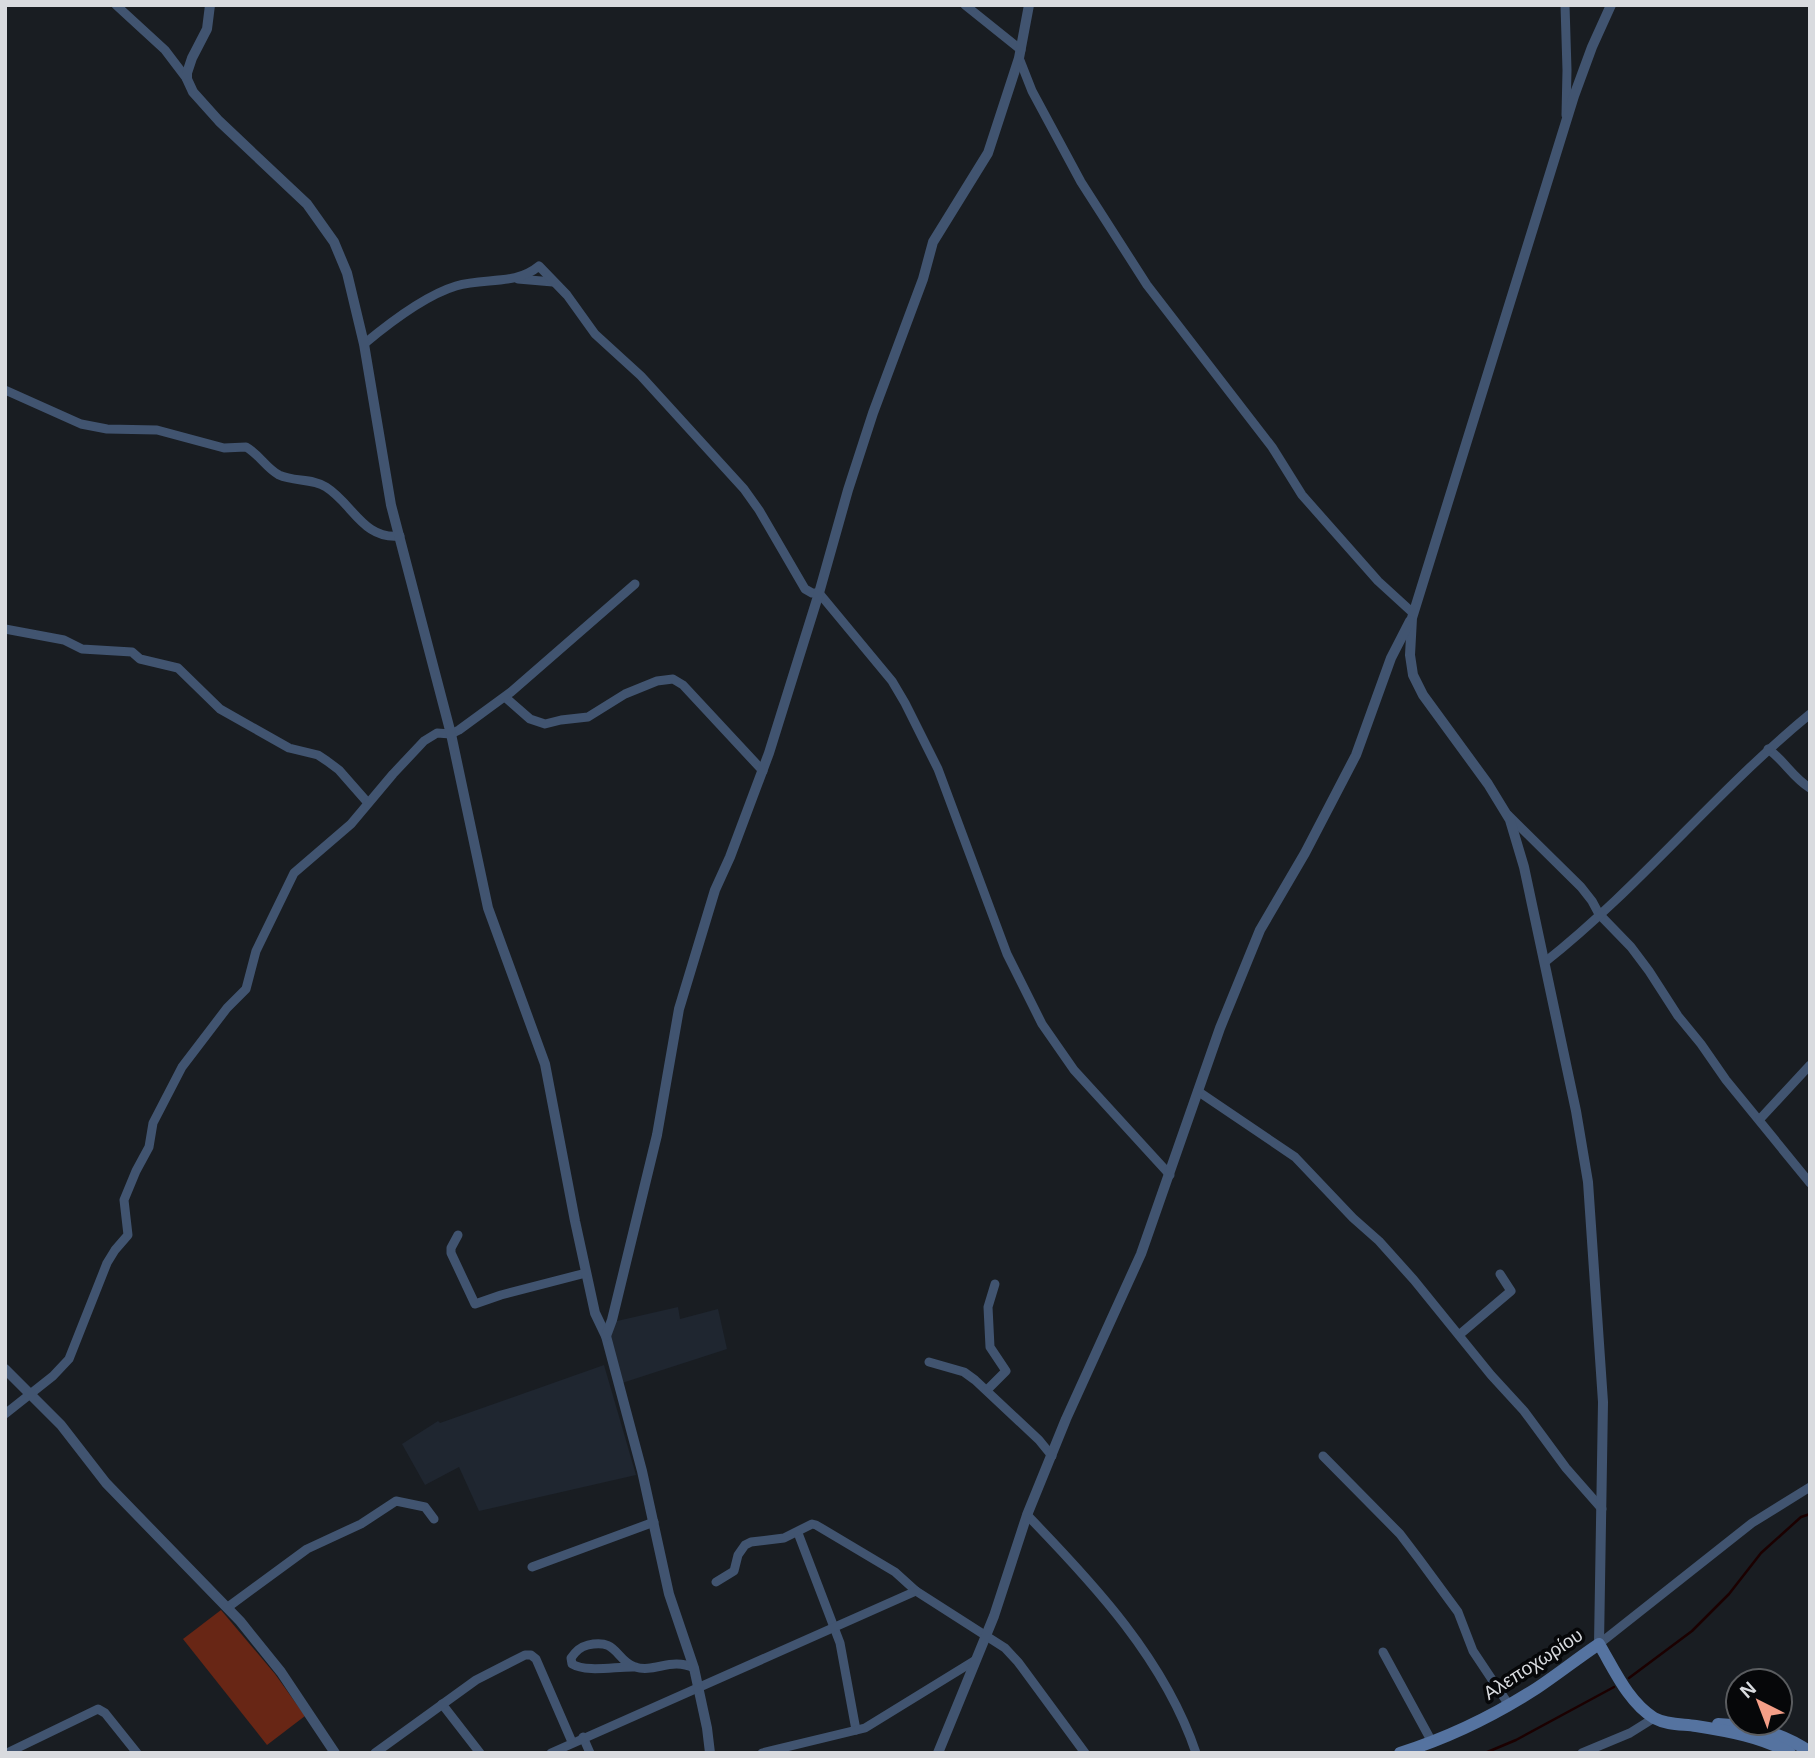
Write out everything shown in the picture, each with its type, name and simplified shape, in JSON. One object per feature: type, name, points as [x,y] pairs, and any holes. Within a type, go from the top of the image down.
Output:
[{"type":"main road","name":"Αλεποχωρίου","points":[[1400,1753],[1432,1742],[1509,1705],[1599,1644],[1632,1697],[1654,1718]]},
{"type":"main road","points":[[1654,1718],[1671,1724],[1697,1726],[1762,1740],[1790,1753]]},
{"type":"main road","points":[[1697,1726],[1714,1724],[1760,1729],[1776,1733],[1810,1752]]},
{"type":"street","points":[[116,5],[165,50],[187,79],[197,99],[295,191],[328,231],[347,273],[364,344],[389,494],[451,734],[488,908],[548,1075],[595,1312],[606,1336],[654,1522],[669,1594],[694,1668],[708,1728],[710,1753]]},
{"type":"street","points":[[187,79],[192,58],[206,29],[210,5]]},
{"type":"street","points":[[965,5],[1020,54],[1031,91],[1082,182],[1147,285],[1272,447],[1302,495],[1412,616],[1410,655],[1413,675],[1507,814],[1581,887],[1599,914],[1631,947],[1726,1080],[1760,1118],[1810,1183]]},
{"type":"street","points":[[606,1336],[612,1321],[657,1135],[679,1009],[718,881],[762,771],[820,593],[857,463],[923,279],[933,242],[984,162],[996,132],[1020,54],[1029,5]]},
{"type":"street","points":[[1565,5],[1566,121]]},
{"type":"street","points":[[937,1753],[1000,1600],[1027,1515],[1129,1282],[1170,1175],[1220,1027],[1260,930],[1305,853],[1356,755],[1391,658],[1412,616],[1566,121],[1586,62],[1611,5]]},
{"type":"street","points":[[517,279],[539,266],[595,334],[641,376],[744,489],[805,589],[820,593]]},
{"type":"street","points":[[364,344],[387,325],[438,293],[471,283],[517,279],[556,284]]},
{"type":"street","points":[[5,390],[89,426],[157,430],[224,449],[246,447],[277,474],[316,482],[326,487],[367,527],[380,535],[400,536]]},
{"type":"street","points":[[5,1414],[53,1376],[72,1355],[107,1263],[128,1235],[124,1200],[149,1147],[153,1123],[182,1067],[227,1008],[246,989],[256,951],[294,873],[343,832],[424,741],[437,733],[451,734],[505,697],[635,584]]},
{"type":"street","points":[[820,593],[892,681],[905,703],[942,778],[1007,954],[1042,1024],[1074,1070],[1170,1175]]},
{"type":"street","points":[[5,629],[64,640],[82,649],[132,652],[140,659],[178,668],[220,709],[294,751],[313,754],[327,761],[339,770],[368,803]]},
{"type":"street","points":[[505,697],[530,719],[545,724],[588,717],[625,694],[657,681],[673,679],[683,685],[762,771]]},
{"type":"street","points":[[1545,962],[1620,897],[1768,749],[1810,714]]},
{"type":"street","points":[[1768,749],[1778,755],[1798,780],[1810,789]]},
{"type":"street","points":[[1507,814],[1524,867],[1545,962],[1576,1111],[1589,1191],[1603,1402],[1599,1644]]},
{"type":"street","points":[[1760,1118],[1810,1065]]},
{"type":"street","points":[[1199,1092],[1295,1157],[1353,1218],[1379,1241],[1524,1411],[1566,1468],[1602,1509]]},
{"type":"street","points":[[458,1235],[451,1253],[475,1304],[586,1273]]},
{"type":"street","points":[[1459,1335],[1511,1291],[1500,1273]]},
{"type":"street","points":[[987,1390],[1006,1371],[990,1347],[988,1307],[995,1284]]},
{"type":"street","points":[[929,1362],[964,1373],[987,1390],[1052,1456]]},
{"type":"street","points":[[5,1369],[61,1425],[101,1477],[146,1526],[228,1607],[281,1672],[335,1753]]},
{"type":"street","points":[[1323,1456],[1400,1534],[1419,1559],[1458,1612],[1473,1651],[1509,1705]]},
{"type":"street","points":[[1599,1644],[1752,1523],[1810,1487]]},
{"type":"street","points":[[228,1607],[307,1549],[361,1524],[396,1501],[425,1507],[434,1519]]},
{"type":"street","points":[[1027,1515],[1102,1598],[1149,1659],[1179,1714],[1196,1753]]},
{"type":"street","points":[[532,1567],[654,1522]]},
{"type":"street","points":[[716,1582],[734,1571],[738,1555],[745,1545],[776,1540],[816,1525],[895,1572],[916,1591],[1005,1648],[1085,1753]]},
{"type":"street","points":[[798,1533],[843,1656],[856,1730]]},
{"type":"street","points":[[551,1753],[916,1591]]},
{"type":"street","points":[[636,1667],[605,1644],[583,1647],[571,1658],[572,1664],[585,1669],[651,1667],[672,1663],[684,1663],[694,1668]]},
{"type":"street","points":[[1383,1653],[1432,1742]]},
{"type":"street","points":[[376,1753],[488,1672],[525,1655],[536,1659],[572,1742]]},
{"type":"street","points":[[762,1753],[874,1724],[974,1661]]},
{"type":"street","points":[[442,1704],[480,1753]]},
{"type":"street","points":[[7,1753],[98,1709],[105,1713],[137,1753]]},
{"type":"street","points":[[1582,1753],[1630,1733],[1654,1718]]},
{"type":"street","points":[[583,1737],[590,1753]]},
{"type":"shaded area","points":[[678,1307],[680,1319],[718,1309],[727,1349],[622,1383],[609,1339],[617,1321]]},
{"type":"shaded area","points":[[604,1365],[636,1475],[479,1511],[459,1467],[425,1485],[402,1444],[438,1421],[440,1423]]},
{"type":"shaded area","points":[[221,1610],[275,1674],[305,1716],[267,1745],[183,1639]]},
{"type":"waterway","points":[[1629,1678],[1692,1631],[1729,1594],[1761,1553],[1801,1517],[1810,1514]]},
{"type":"waterway","points":[[1485,1753],[1516,1740],[1614,1687]]}]
